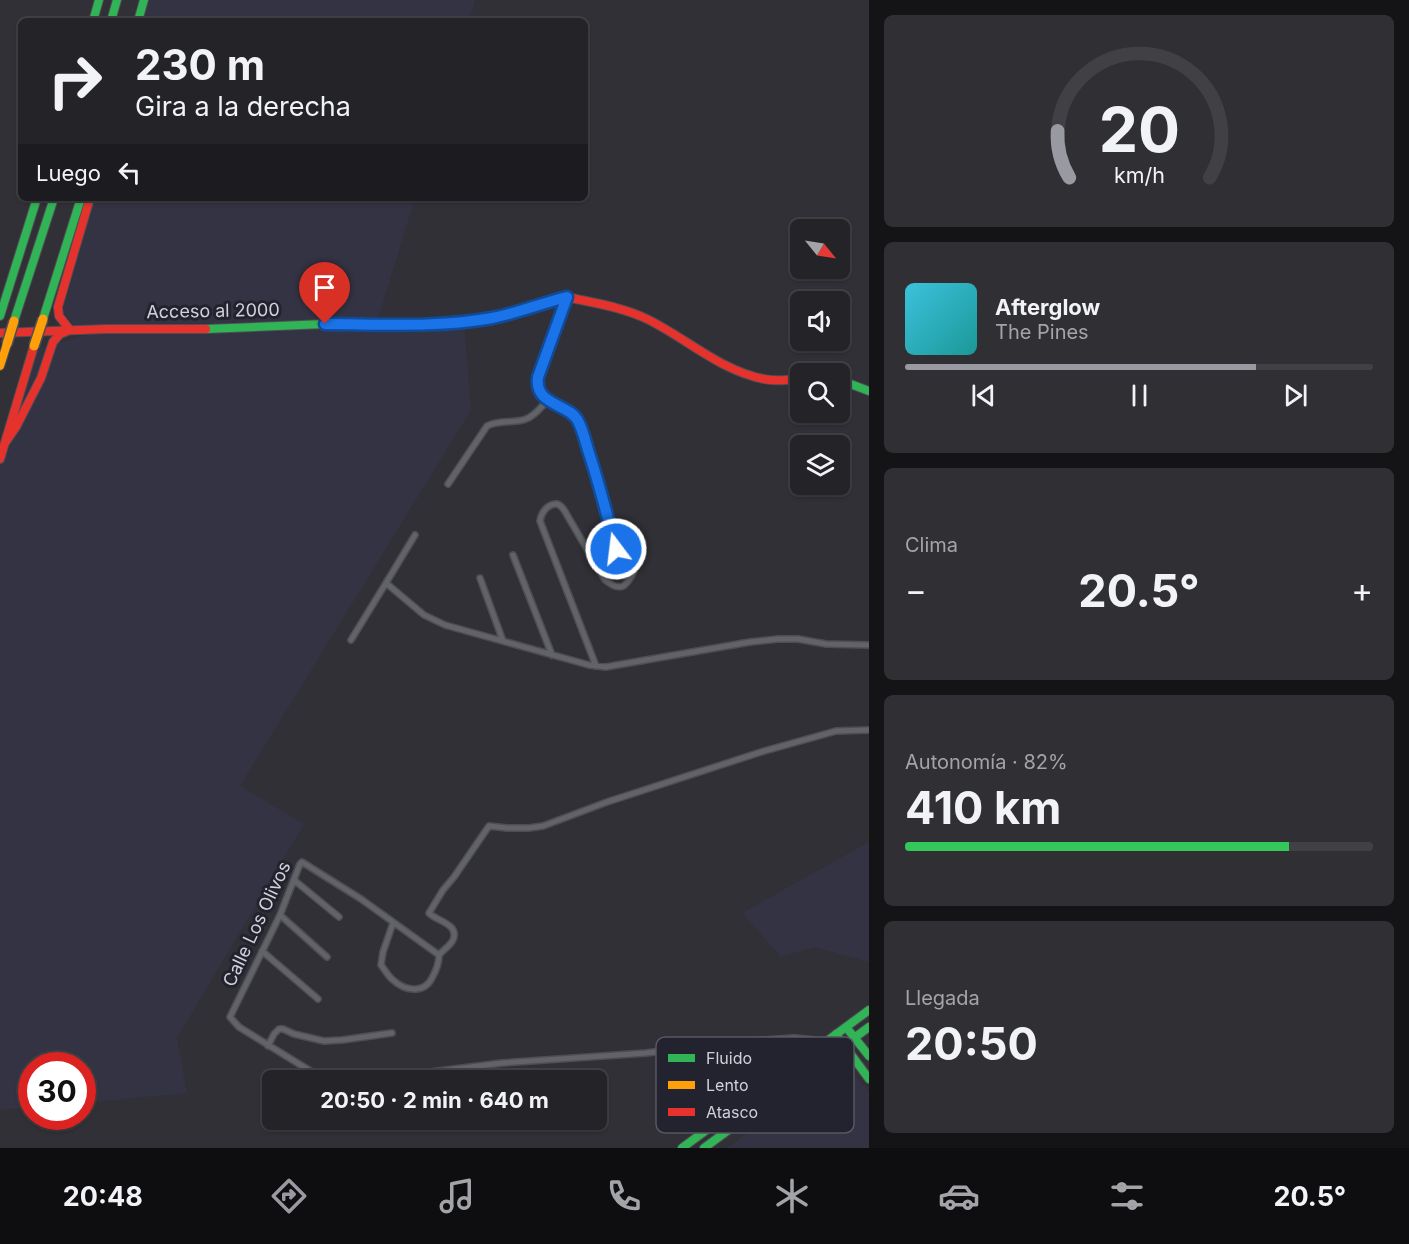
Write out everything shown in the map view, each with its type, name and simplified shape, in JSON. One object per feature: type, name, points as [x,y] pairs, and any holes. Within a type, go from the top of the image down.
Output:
[{"type":"main road","points":[[94,18],[99,0]]},
{"type":"main road","points":[[112,18],[117,0]]},
{"type":"main road","points":[[139,18],[144,0]]},
{"type":"main road","points":[[0,316],[35,201]]},
{"type":"main road","points":[[0,366],[53,201]]},
{"type":"main road","points":[[0,459],[80,201]]},
{"type":"main road","points":[[5,443],[41,378],[53,342],[60,334],[70,330],[59,316],[58,307],[89,201]]},
{"type":"main road","name":"Acceso al 2000","points":[[0,333],[448,323],[491,318],[567,297],[625,310],[645,318],[724,365],[748,375],[767,380],[790,379]]},
{"type":"main road","points":[[850,384],[869,391]]},
{"type":"main road","points":[[832,1037],[869,1010]]},
{"type":"main road","points":[[846,1027],[869,1056]]},
{"type":"main road","points":[[854,1037],[869,1027]]},
{"type":"main road","points":[[854,1059],[869,1079]]},
{"type":"main road","points":[[682,1148],[702,1133]]},
{"type":"main road","points":[[704,1148],[724,1133]]},
{"type":"street","points":[[567,297],[537,385],[548,400],[578,420],[602,492],[616,549],[634,567],[634,571],[625,584],[617,587],[610,585],[560,505],[552,505],[541,515],[540,521],[596,666]]},
{"type":"street","points":[[448,484],[487,426],[494,422],[524,420],[536,413],[548,400]]},
{"type":"street","points":[[351,640],[415,535]]},
{"type":"street","points":[[513,555],[552,655]]},
{"type":"street","points":[[480,578],[503,641]]},
{"type":"street","points":[[386,583],[423,615],[445,625],[596,666],[617,665],[778,639],[798,639],[826,644],[869,645]]},
{"type":"street","points":[[393,922],[382,952],[381,965],[399,985],[407,989],[422,989],[429,984],[433,976],[439,962],[439,955],[454,938],[449,924],[430,916],[430,910],[489,826],[529,828],[543,826],[607,802],[751,755],[836,731],[869,730]]},
{"type":"street","name":"Calle Los Olivos","points":[[268,1046],[239,1027],[231,1019],[232,1012],[280,915],[300,864],[304,862],[361,899],[439,955]]},
{"type":"street","points":[[294,880],[339,917]]},
{"type":"street","points":[[280,915],[327,957]]},
{"type":"street","points":[[262,951],[318,999]]},
{"type":"street","points":[[392,1033],[324,1041],[279,1029],[268,1046],[312,1072],[322,1076],[345,1078],[415,1074],[502,1063],[656,1052]]},
{"type":"shaded area","points":[[148,0],[475,0],[470,18],[144,18]]},
{"type":"shaded area","points":[[93,201],[414,201],[378,319],[75,327],[63,311]]},
{"type":"shaded area","points":[[464,321],[471,410],[240,786],[304,824],[177,1038],[187,1093],[96,1102],[96,1052],[18,1052],[18,1108],[0,1110],[0,459],[33,350],[106,329]]},
{"type":"shaded area","points":[[869,842],[869,962],[814,947],[781,957],[742,913]]},
{"type":"shaded area","points":[[854,1075],[869,1092],[869,1148],[727,1148],[748,1133],[854,1133]]},
{"type":"traffic: fast","points":[[94,18],[99,0]]},
{"type":"traffic: fast","points":[[112,18],[117,0]]},
{"type":"traffic: fast","points":[[139,18],[144,0]]},
{"type":"traffic: fast","points":[[0,316],[36,201]]},
{"type":"traffic: fast","points":[[14,321],[53,201]]},
{"type":"traffic: fast","points":[[43,319],[80,201]]},
{"type":"traffic: fast","points":[[206,329],[325,324],[448,323],[491,318],[567,297]]},
{"type":"traffic: fast","points":[[850,384],[869,391]]},
{"type":"traffic: fast","points":[[832,1037],[869,1010]]},
{"type":"traffic: fast","points":[[846,1027],[854,1037]]},
{"type":"traffic: fast","points":[[854,1038],[869,1027]]},
{"type":"traffic: fast","points":[[854,1037],[869,1056]]},
{"type":"traffic: fast","points":[[854,1059],[869,1079]]},
{"type":"traffic: fast","points":[[682,1148],[702,1133]]},
{"type":"traffic: fast","points":[[704,1148],[724,1133]]},
{"type":"traffic: slow","points":[[34,346],[43,319]]},
{"type":"traffic: slow","points":[[7,344],[14,321]]},
{"type":"traffic: slow","points":[[0,366],[7,344]]},
{"type":"traffic: jam","points":[[5,443],[16,427],[41,378],[53,342],[60,334],[70,330],[59,316],[58,307],[89,201]]},
{"type":"traffic: jam","points":[[567,297],[628,311],[647,319],[718,362],[748,375],[773,380],[790,379]]},
{"type":"traffic: jam","points":[[0,333],[106,329],[206,329]]},
{"type":"traffic: jam","points":[[0,459],[34,346]]},
{"type":"route","points":[[325,324],[448,323],[491,318],[567,297],[537,385],[548,400],[578,420],[602,492],[616,549]]}]
